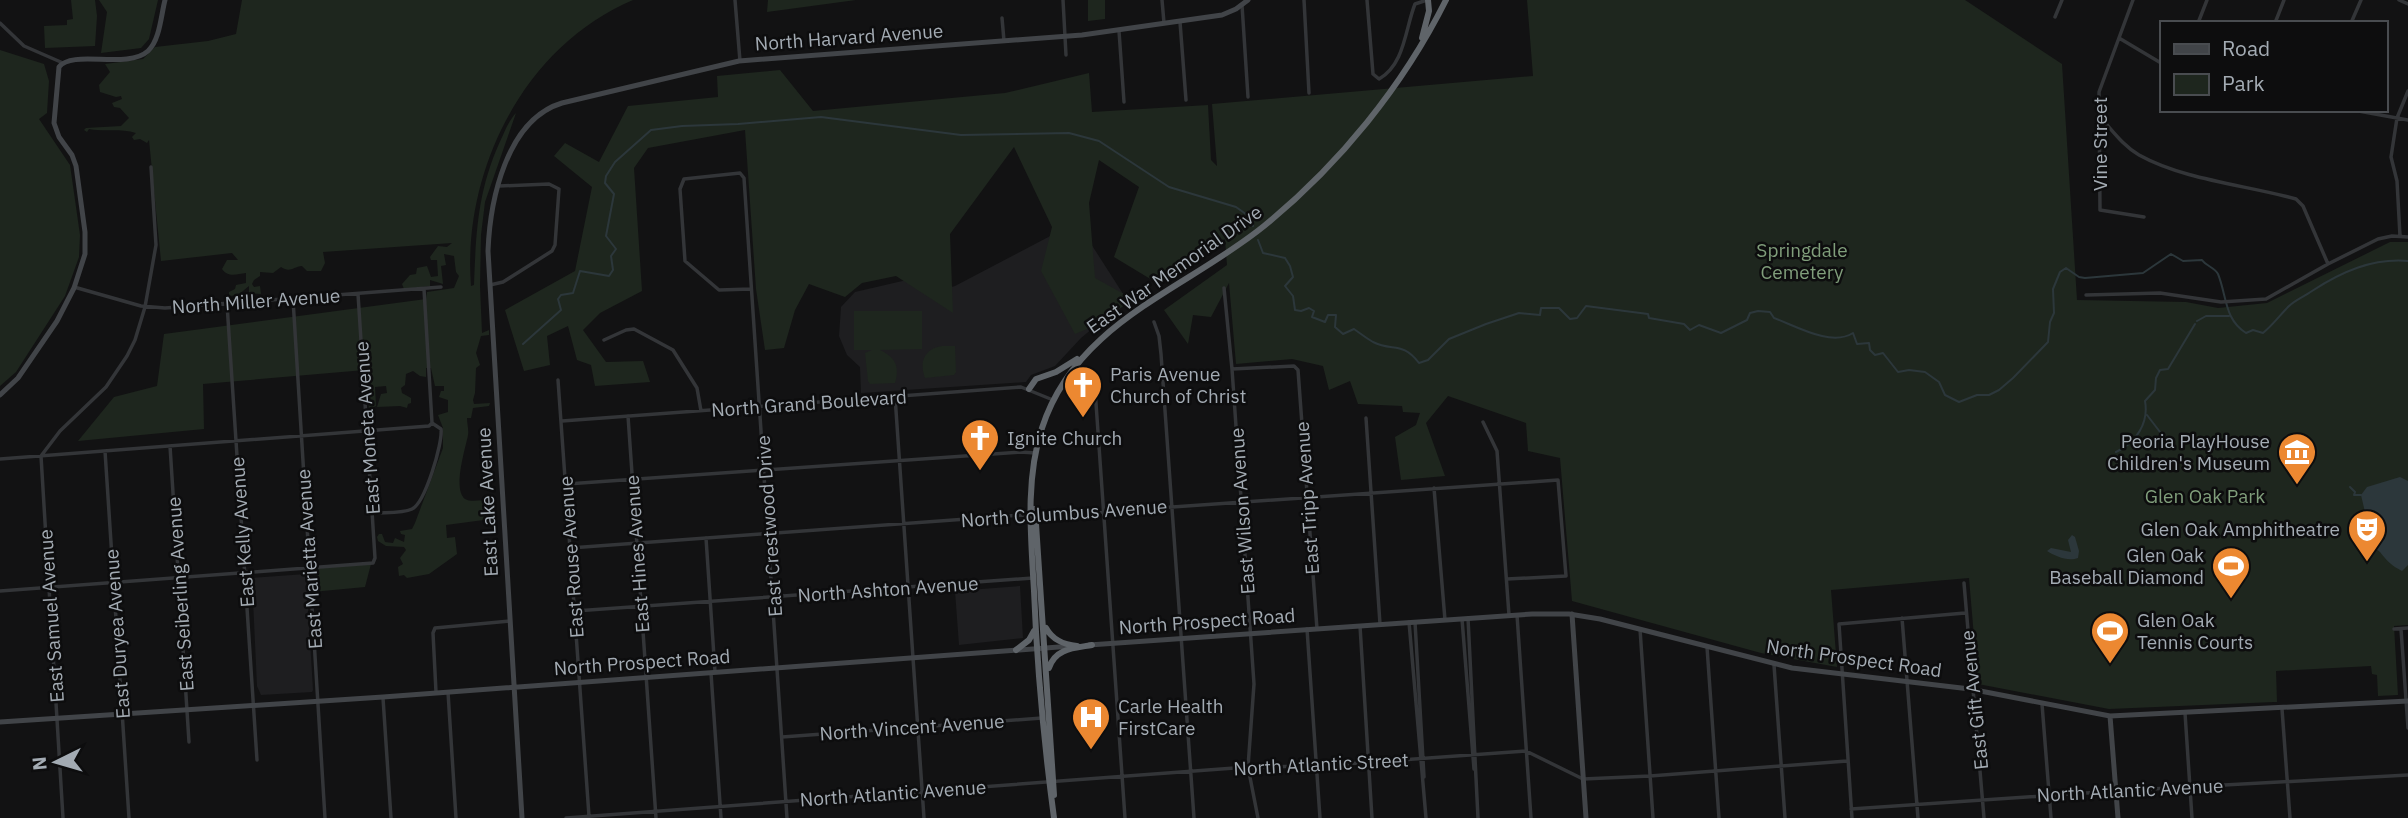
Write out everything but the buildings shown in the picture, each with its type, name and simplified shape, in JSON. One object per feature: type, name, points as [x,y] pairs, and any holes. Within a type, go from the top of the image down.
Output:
[{"type":"highway","points":[[1410,63],[1427,23],[1430,7],[1428,0]]},
{"type":"highway","name":"East War Memorial Drive","points":[[1052,782],[1042,718],[1037,649],[1032,483],[1043,425],[1053,400],[1067,376],[1087,351],[1119,322],[1214,262],[1276,216],[1314,181],[1379,107],[1410,63],[1443,1]]},
{"type":"highway","points":[[1029,389],[1036,379],[1058,371],[1087,351]]},
{"type":"highway","name":"East War Memorial Drive","points":[[1033,515],[1046,648],[1054,818]]},
{"type":"highway","points":[[1043,615],[1047,630],[1053,637],[1065,643],[1083,646]]},
{"type":"highway","points":[[1016,650],[1029,640],[1036,625]]},
{"type":"highway","points":[[1049,708],[1048,671],[1053,659],[1064,651],[1092,645]]},
{"type":"main road","points":[[0,395],[18,379],[57,321],[74,287],[85,256],[86,242],[76,166],[54,123],[58,73],[63,63],[69,60],[131,58],[146,52],[155,40],[164,0]]},
{"type":"main road","name":"North Harvard Avenue","points":[[499,186],[520,134],[531,120],[549,108],[570,100],[740,61],[1119,30],[1222,15],[1248,0]]},
{"type":"main road","name":"East Lake Avenue","points":[[499,186],[489,235],[522,818]]},
{"type":"main road","points":[[1572,614],[1586,818]]},
{"type":"main road","name":"North Prospect Road","points":[[0,722],[383,697],[1509,615],[1572,614],[1640,629],[1774,665],[1974,690],[2110,716],[2407,701]]},
{"type":"main road","points":[[2110,716],[2118,818]]},
{"type":"street","points":[[735,0],[740,61]]},
{"type":"street","points":[[1063,0],[1066,55]]},
{"type":"street","points":[[1162,0],[1164,23]]},
{"type":"street","points":[[1304,0],[1309,93]]},
{"type":"street","points":[[1367,0],[1373,74],[1377,79],[1386,73],[1401,51],[1415,4],[1428,0]]},
{"type":"street","points":[[2055,17],[2062,0]]},
{"type":"street","name":"Vine Street","points":[[2133,0],[2100,87],[2100,210],[2144,217]]},
{"type":"street","points":[[2199,21],[2207,0]]},
{"type":"street","points":[[2276,21],[2284,0]]},
{"type":"street","points":[[2352,21],[2361,0]]},
{"type":"street","points":[[2399,0],[2408,4]]},
{"type":"street","points":[[1242,5],[1248,97]]},
{"type":"street","points":[[1002,19],[1004,41]]},
{"type":"street","points":[[1180,21],[1186,100]]},
{"type":"street","points":[[0,23],[24,46],[63,63]]},
{"type":"street","points":[[1119,30],[1124,102]]},
{"type":"street","points":[[2119,38],[2160,62]]},
{"type":"street","points":[[2400,236],[2397,181],[2391,159],[2397,118],[2408,91]]},
{"type":"street","points":[[2364,112],[2408,120]]},
{"type":"street","points":[[2100,117],[2140,155],[2182,171],[2298,200],[2328,264]]},
{"type":"street","points":[[41,456],[54,437],[100,393],[117,372],[130,349],[145,307],[157,241],[151,167]]},
{"type":"street","name":"East Crestwood Drive","points":[[751,289],[717,289],[686,262],[680,188],[683,179],[740,173],[744,176],[787,818]]},
{"type":"street","points":[[491,285],[503,282],[552,251],[556,243],[560,202],[560,190],[551,184],[499,186]]},
{"type":"street","points":[[2086,295],[2160,293],[2221,302],[2266,299],[2378,239],[2408,237]]},
{"type":"street","name":"North Miller Avenue","points":[[74,287],[145,307],[169,308],[441,287]]},
{"type":"street","name":"East Wilson Avenue","points":[[1224,288],[1251,634],[1254,697],[1248,767],[1258,818]]},
{"type":"street","points":[[424,289],[432,423]]},
{"type":"street","name":"East Moneta Avenue","points":[[310,569],[374,562],[358,294]]},
{"type":"street","name":"East Marietta Avenue","points":[[293,299],[325,818]]},
{"type":"street","name":"East Kelly Avenue","points":[[227,304],[257,760]]},
{"type":"street","points":[[1154,322],[1160,339],[1194,818]]},
{"type":"street","points":[[604,340],[634,329],[673,350],[697,388],[701,411]]},
{"type":"street","name":"East Tripp Avenue","points":[[1232,369],[1297,367],[1317,629]]},
{"type":"street","points":[[1090,376],[1095,389],[1125,818]]},
{"type":"street","name":"East Rouse Avenue","points":[[558,380],[589,817]]},
{"type":"street","name":"North Grand Boulevard","points":[[562,421],[1021,387],[1053,400]]},
{"type":"street","points":[[895,396],[924,818]]},
{"type":"street","name":"East Hines Avenue","points":[[628,416],[656,818]]},
{"type":"street","points":[[1366,418],[1380,624]]},
{"type":"street","points":[[1483,422],[1497,449],[1509,615]]},
{"type":"street","points":[[0,459],[429,426],[432,423]]},
{"type":"street","points":[[373,513],[410,510],[419,502],[442,440],[441,428],[432,423]]},
{"type":"street","name":"East Seiberling Avenue","points":[[170,446],[189,742]]},
{"type":"street","name":"East Duryea Avenue","points":[[105,451],[129,818]]},
{"type":"street","points":[[567,484],[1036,453]]},
{"type":"street","name":"East Samuel Avenue","points":[[41,456],[63,818]]},
{"type":"street","name":"North Columbus Avenue","points":[[570,548],[1558,480],[1566,576],[1507,579]]},
{"type":"street","points":[[1434,488],[1445,620]]},
{"type":"street","points":[[706,538],[721,818]]},
{"type":"street","points":[[0,591],[310,569]]},
{"type":"street","name":"North Ashton Avenue","points":[[575,611],[1033,578]]},
{"type":"street","name":"East Gift Avenue","points":[[1964,583],[1984,818]]},
{"type":"street","points":[[1852,818],[1840,624],[1965,613]]},
{"type":"street","points":[[1517,615],[1531,818]]},
{"type":"street","points":[[1902,617],[1918,818]]},
{"type":"street","points":[[1465,619],[1478,818]]},
{"type":"street","points":[[436,692],[435,628],[510,621]]},
{"type":"street","points":[[1412,622],[1426,818]]},
{"type":"street","points":[[1360,626],[1373,818]]},
{"type":"street","points":[[2394,629],[2408,628]]},
{"type":"street","points":[[1307,629],[1320,818]]},
{"type":"street","points":[[1640,629],[1653,818]]},
{"type":"street","points":[[2401,629],[2408,728]]},
{"type":"street","points":[[1707,647],[1719,818]]},
{"type":"street","points":[[1774,665],[1785,818]]},
{"type":"street","points":[[448,692],[456,818]]},
{"type":"street","points":[[383,697],[391,818]]},
{"type":"street","points":[[2042,704],[2051,818]]},
{"type":"street","points":[[2282,709],[2290,818]]},
{"type":"street","points":[[2185,713],[2192,818]]},
{"type":"street","name":"North Vincent Avenue","points":[[782,737],[1042,718]]},
{"type":"street","points":[[1526,751],[1583,779],[1847,761]]},
{"type":"street","name":"North Atlantic Street","points":[[1052,782],[1248,767],[1317,766],[1526,751]]},
{"type":"street","name":"North Atlantic Avenue","points":[[1851,809],[2190,786],[2408,775]]},
{"type":"street","name":"North Atlantic Avenue","points":[[566,818],[1052,782]]},
{"type":"shaded area","points":[[1077,222],[1127,300],[1081,338],[1055,366],[1031,375],[1026,382],[861,393],[860,367],[847,355],[839,336],[841,307],[855,292],[911,279],[931,293],[955,286]]},
{"type":"shaded area","points":[[2400,477],[2408,481],[2408,565],[2402,571],[2366,541],[2373,537],[2374,532],[2368,525],[2361,495],[2367,487]]},
{"type":"shaded area","points":[[2072,535],[2079,551],[2078,558],[2066,559],[2047,551],[2051,548],[2071,552],[2068,540]]},
{"type":"shaded area","points":[[306,574],[313,690],[261,695],[257,686],[252,578]]},
{"type":"shaded area","points":[[1020,586],[1023,638],[959,645],[955,591]]},
{"type":"green space","points":[[71,0],[95,0],[95,46],[45,48],[44,26],[67,25],[67,20],[73,19]]},
{"type":"green space","points":[[99,0],[158,0],[149,39],[141,48],[101,53],[107,12]]},
{"type":"green space","points":[[242,0],[633,0],[594,21],[560,48],[531,80],[508,117],[490,157],[477,199],[471,243],[471,286],[474,285],[477,227],[483,191],[495,154],[516,113],[485,202],[481,235],[482,333],[489,330],[489,335],[481,336],[476,353],[480,365],[476,368],[473,400],[474,404],[490,403],[489,406],[473,408],[471,418],[467,418],[468,433],[460,478],[461,494],[465,499],[492,500],[491,519],[446,525],[447,538],[455,537],[457,554],[429,574],[407,578],[404,575],[399,576],[398,567],[403,564],[400,558],[406,550],[404,547],[386,546],[378,541],[377,537],[382,534],[385,542],[393,543],[395,538],[404,542],[405,535],[400,531],[412,529],[443,448],[443,428],[438,415],[448,412],[448,400],[439,397],[444,386],[435,386],[431,368],[426,368],[426,377],[413,371],[406,374],[405,385],[401,388],[402,393],[411,398],[407,408],[377,407],[381,394],[387,393],[386,386],[375,387],[376,406],[369,409],[365,370],[203,384],[204,429],[78,441],[114,397],[157,386],[164,334],[426,299],[427,292],[454,288],[459,276],[454,256],[444,254],[446,265],[441,266],[443,284],[430,280],[430,286],[404,289],[402,284],[410,275],[416,274],[417,268],[427,266],[431,277],[438,276],[437,260],[431,260],[430,257],[438,246],[447,247],[452,243],[323,252],[325,263],[321,271],[307,271],[302,266],[289,270],[281,267],[273,273],[260,272],[260,276],[252,284],[254,287],[260,286],[261,294],[249,293],[249,286],[238,295],[229,296],[229,292],[235,289],[236,285],[246,283],[246,273],[230,274],[222,269],[227,260],[238,260],[232,253],[161,261],[149,140],[147,143],[140,139],[134,140],[132,137],[136,133],[130,132],[84,130],[86,128],[121,126],[129,118],[112,103],[122,99],[121,96],[100,92],[99,85],[110,72],[105,64],[143,59],[155,47],[208,41],[236,34]]},
{"type":"green space","points":[[768,0],[856,0],[767,12]]},
{"type":"green space","points":[[1088,0],[1105,0],[1105,19],[1088,21]]},
{"type":"green space","points":[[1527,0],[1965,0],[2062,64],[2077,300],[2186,302],[2218,308],[2267,303],[2390,242],[2408,242],[2408,625],[2394,626],[2398,695],[2378,696],[2377,675],[2372,674],[2371,666],[2276,671],[2277,702],[2109,709],[1978,684],[1969,578],[1831,590],[1837,667],[1761,653],[1572,601],[1560,458],[1528,451],[1526,423],[1448,396],[1426,423],[1445,476],[1401,480],[1395,437],[1416,425],[1420,413],[1403,412],[1402,406],[1358,404],[1350,381],[1329,390],[1323,366],[1292,359],[1236,364],[1229,283],[1211,317],[1193,315],[1188,344],[1164,310],[1227,265],[1225,239],[1157,283],[1114,257],[1139,187],[1099,160],[1089,203],[1095,278],[1133,299],[1099,324],[1075,334],[1041,271],[1052,227],[1014,147],[950,234],[953,313],[896,276],[862,283],[845,297],[809,284],[795,310],[784,348],[765,350],[756,289],[745,130],[648,148],[634,168],[642,291],[600,313],[583,330],[606,362],[643,361],[650,382],[595,386],[591,365],[577,360],[568,326],[547,336],[550,365],[524,371],[505,310],[575,271],[592,187],[554,156],[565,143],[599,162],[628,106],[718,97],[717,76],[780,70],[813,111],[1005,93],[1089,73],[1092,112],[1208,105],[1211,160],[1217,166],[1212,104],[1533,76]]},
{"type":"green space","points":[[0,50],[44,64],[49,81],[47,113],[39,119],[70,165],[80,235],[79,257],[65,296],[16,372],[0,386]]},
{"type":"green space","points":[[854,311],[922,311],[922,349],[880,350],[895,363],[895,383],[870,384],[868,381],[865,353],[872,350],[854,350]]},
{"type":"green space","points":[[942,346],[955,346],[956,372],[954,375],[925,378],[923,362],[927,353]]},
{"type":"green space","points":[[371,564],[365,587],[312,592],[310,569]]},
{"type":"waterway","points":[[523,344],[561,310],[558,299],[561,295],[573,293],[580,271],[609,276],[613,270],[611,256],[616,249],[606,236],[614,194],[605,183],[606,176],[615,162],[651,130],[821,117],[961,135],[1069,133],[1099,141],[1169,187],[1236,207],[1250,217],[1253,226]]},
{"type":"waterway","points":[[1258,240],[1263,253],[1285,258],[1290,266],[1293,277],[1285,286],[1293,296],[1295,310],[1309,308],[1314,311],[1312,317],[1325,322],[1328,315],[1336,315],[1335,327],[1343,334],[1354,329],[1380,345],[1402,349],[1419,363],[1428,360],[1449,339],[1519,313],[1540,315],[1541,308],[1559,308],[1570,319],[1577,318],[1586,306],[1648,314],[1649,318],[1684,324],[1690,330],[1699,325],[1721,333],[1747,320],[1750,313],[1758,311],[1770,312],[1774,318],[1824,337],[1844,337],[1853,333],[1857,344],[1869,343],[1870,350],[1875,355],[1883,353],[1898,372],[1925,372],[1939,382],[1945,395],[1959,402],[1999,390],[2048,342],[2054,313],[2053,289],[2060,272],[2066,268],[2085,278],[2143,273],[2171,254],[2183,261],[2202,260],[2218,274],[2230,314],[2239,327],[2246,333],[2253,330],[2263,333],[2291,304],[2334,278],[2369,264],[2408,261]]},
{"type":"waterway","points":[[2197,321],[2206,316],[2229,316]]},
{"type":"waterway","points":[[2116,452],[2130,443],[2140,431],[2145,417],[2145,401],[2155,390],[2160,370],[2168,369],[2195,324]]},
{"type":"waterway","points":[[2147,415],[2170,445]]},
{"type":"waterway","points":[[2350,487],[2355,492],[2354,495],[2361,495]]},
{"type":"place","name":"Paris Avenue Church of Christ","points":[[1083,419]]},
{"type":"place","name":"Ignite Church","points":[[980,472]]},
{"type":"place","name":"Peoria PlayHouse Children's Museum","points":[[2297,486]]},
{"type":"place","name":"Glen Oak Amphitheatre","points":[[2367,563]]},
{"type":"place","name":"Glen Oak Baseball Diamond","points":[[2231,600]]},
{"type":"place","name":"Glen Oak Tennis Courts","points":[[2110,665]]},
{"type":"place","name":"Carle Health FirstCare","points":[[1091,751]]},
{"type":"park label","name":"Springdale Cemetery","points":[[1802,261]]},
{"type":"park label","name":"Glen Oak Park","points":[[2205,496]]}]
